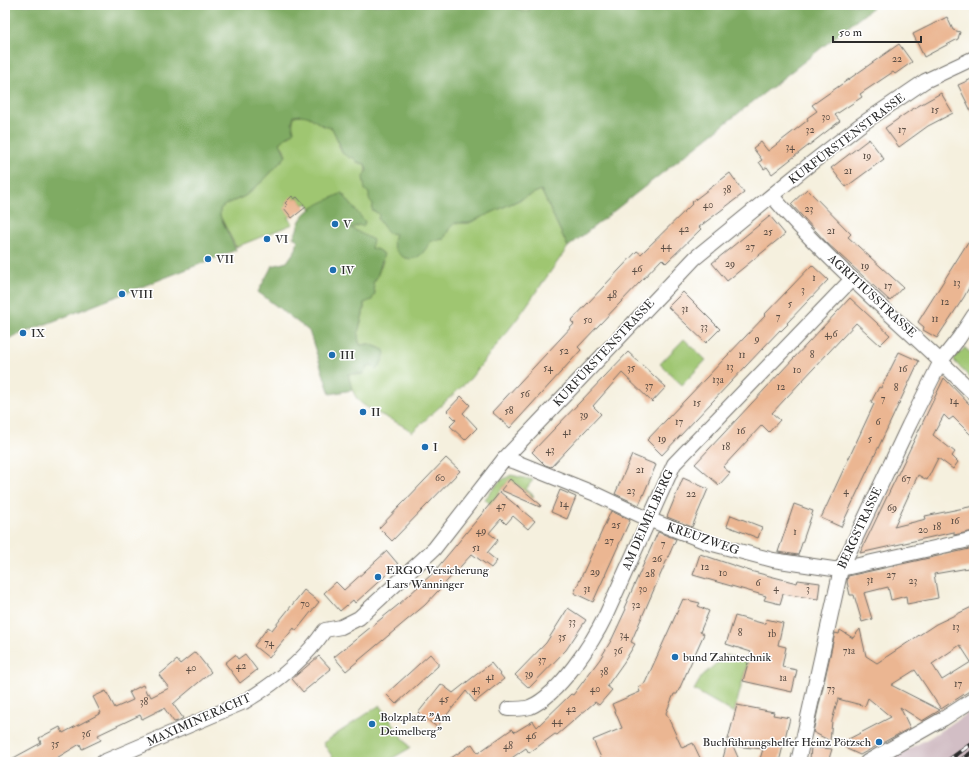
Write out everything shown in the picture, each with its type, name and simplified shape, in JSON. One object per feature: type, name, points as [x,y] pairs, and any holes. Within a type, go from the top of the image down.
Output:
[{"type":"street","name":"KURFÜRSTENSTRASSE","points":[[272,685],[314,646],[325,630],[340,627],[359,618],[407,576],[434,549],[504,459],[695,258],[809,165],[892,104],[925,81],[974,58]]},
{"type":"street","name":"AGRITIUSSTRASSE","points":[[772,196],[806,235],[941,361],[974,394]]},
{"type":"street","name":"AM DEIMELBERG","points":[[508,709],[530,707],[544,697],[563,679],[582,657],[596,636],[674,464],[852,279]]},
{"type":"street","name":"BERGSTRASSE","points":[[798,762],[841,569],[941,361],[959,338],[974,315]]},
{"type":"street","name":"KREUZWEG","points":[[504,459],[516,462],[593,493],[648,519],[696,539],[748,554],[798,565],[833,570],[841,569],[974,539]]},
{"type":"street","name":"MAXIMINERACHT","points":[[103,762],[216,715],[244,702],[272,685]]},
{"type":"street","points":[[867,762],[943,720],[974,699]]},
{"type":"shaded area","points":[[974,709],[974,762],[885,762],[929,738]]},
{"type":"green space","points":[[5,5],[510,5],[523,12],[529,11],[532,5],[876,5],[568,247],[541,190],[469,223],[455,223],[449,229],[444,239],[431,241],[423,253],[419,256],[409,259],[404,257],[396,251],[394,246],[393,240],[395,234],[388,233],[378,219],[379,214],[372,210],[373,204],[369,199],[369,193],[365,190],[363,177],[367,170],[365,164],[357,162],[353,157],[350,158],[342,153],[332,128],[321,124],[310,117],[301,115],[294,116],[292,123],[294,131],[280,143],[286,156],[265,179],[245,196],[225,205],[220,209],[220,216],[236,250],[5,340]]},
{"type":"green space","points":[[510,5],[532,5],[529,11],[523,12]]},
{"type":"green space","points":[[304,114],[321,124],[332,128],[339,143],[339,147],[353,157],[357,162],[365,164],[369,193],[379,214],[395,233],[427,246],[431,241],[444,239],[449,229],[455,223],[469,223],[541,190],[568,247],[517,319],[470,379],[412,432],[362,404],[356,397],[350,384],[348,374],[352,372],[359,375],[371,365],[380,348],[369,344],[360,345],[358,334],[364,303],[375,293],[373,283],[383,261],[378,250],[371,248],[351,228],[365,222],[342,193],[311,209],[307,203],[304,205],[297,197],[294,199],[292,197],[285,203],[287,205],[284,208],[291,216],[288,218],[293,224],[236,247],[220,216],[220,209],[225,205],[245,196],[265,179],[286,156],[284,149],[280,144],[284,138],[291,135],[294,116]]},
{"type":"green space","points":[[342,193],[365,222],[363,227],[359,225],[351,228],[373,240],[371,248],[384,254],[377,277],[373,283],[375,293],[372,300],[364,303],[358,340],[360,345],[369,344],[384,350],[385,354],[380,366],[376,370],[371,365],[367,367],[363,374],[348,374],[352,390],[330,394],[309,331],[258,292],[272,266],[287,262],[296,249],[298,240],[293,237],[305,214],[314,207]]},
{"type":"green space","points":[[684,339],[706,360],[682,385],[660,364]]},
{"type":"green space","points":[[965,348],[974,356],[974,382],[955,362],[954,358]]},
{"type":"green space","points":[[511,475],[533,480],[526,489],[534,496],[533,497],[510,479],[490,504],[485,499],[500,481]]},
{"type":"green space","points":[[726,655],[748,661],[734,713],[694,690],[702,676]]},
{"type":"green space","name":"Bolzplatz \"Am Deimelberg\"","points":[[380,705],[410,748],[386,762],[336,762],[323,743]]},
{"type":"building","points":[[947,17],[953,30],[960,32],[958,39],[924,57],[913,34]]},
{"type":"building","points":[[899,44],[912,62],[895,74],[893,72],[860,94],[862,97],[835,115],[840,121],[772,174],[767,167],[764,169],[759,162],[762,160],[753,148],[761,142],[768,151],[808,120],[807,118],[817,111],[812,105]]},
{"type":"building","points":[[974,78],[974,117],[958,85]]},
{"type":"building","points":[[941,93],[953,113],[928,126],[899,147],[885,128],[911,110]]},
{"type":"building","points":[[869,139],[884,159],[846,187],[831,168]]},
{"type":"building","points":[[730,173],[744,193],[699,227],[701,229],[666,263],[662,259],[578,347],[581,350],[510,428],[492,412],[574,324],[571,321],[637,251],[641,254],[693,203],[692,202]]},
{"type":"building","points":[[807,189],[851,234],[848,237],[903,287],[890,301],[826,242],[791,204]]},
{"type":"building","points":[[292,196],[294,199],[297,197],[306,207],[292,218],[284,208],[287,205],[285,203]]},
{"type":"building","points":[[770,216],[785,234],[727,281],[712,263]]},
{"type":"building","points":[[968,242],[974,247],[974,278],[964,297],[937,338],[923,330],[924,327],[918,322]]},
{"type":"building","points":[[812,265],[828,280],[787,323],[788,324],[781,331],[780,330],[662,455],[647,440]]},
{"type":"building","points":[[683,292],[720,329],[706,343],[668,307]]},
{"type":"building","points":[[850,298],[890,335],[880,345],[856,323],[772,413],[780,420],[769,432],[762,425],[723,467],[730,473],[719,485],[695,464]]},
{"type":"building","points":[[628,352],[666,387],[652,402],[622,373],[593,406],[601,414],[551,467],[545,465],[532,452]]},
{"type":"building","points":[[899,352],[919,361],[841,527],[821,518],[874,404],[871,402],[879,387],[881,388]]},
{"type":"building","points":[[944,378],[974,409],[974,438],[953,417],[949,420],[944,415],[933,435],[955,452],[952,456],[958,462],[953,469],[938,458],[927,480],[918,475],[894,527],[926,519],[925,516],[974,506],[974,531],[954,535],[954,532],[860,553]]},
{"type":"building","points":[[461,396],[470,405],[463,413],[477,428],[465,440],[450,426],[456,420],[447,411]]},
{"type":"building","points":[[632,455],[656,465],[639,505],[615,494]]},
{"type":"building","points":[[446,458],[460,471],[392,541],[379,528]]},
{"type":"building","points":[[683,478],[708,489],[692,527],[667,517]]},
{"type":"building","points":[[510,479],[541,505],[540,507],[501,490]]},
{"type":"building","points":[[560,490],[576,497],[567,519],[551,512]]},
{"type":"building","points":[[500,492],[535,521],[528,529],[513,516],[506,524],[501,519],[489,533],[498,540],[487,553],[497,561],[491,568],[472,554],[425,605],[346,671],[334,657],[398,605],[432,574]]},
{"type":"building","points":[[794,504],[813,511],[798,555],[778,552]]},
{"type":"building","points":[[611,511],[630,520],[593,602],[574,593]]},
{"type":"building","points":[[731,515],[762,527],[758,538],[727,526]]},
{"type":"building","points":[[658,532],[676,539],[631,642],[635,644],[607,686],[612,690],[599,705],[595,702],[557,735],[555,734],[529,753],[526,748],[506,762],[445,762],[472,744],[478,753],[512,729],[515,732],[533,721],[537,727],[571,694],[573,695],[600,659],[612,639],[626,609],[624,608]]},
{"type":"building","points":[[974,548],[974,567],[934,574],[938,598],[907,604],[906,596],[891,600],[888,587],[864,593],[872,619],[862,622],[854,595],[850,595],[847,582],[848,576]]},
{"type":"building","points":[[387,551],[398,564],[355,603],[353,600],[340,611],[324,593],[336,582],[344,590]]},
{"type":"building","points":[[700,554],[750,571],[797,583],[798,580],[820,583],[818,599],[783,594],[780,604],[764,600],[766,596],[693,575]]},
{"type":"building","points":[[304,590],[319,602],[296,631],[294,628],[269,658],[254,646],[268,627],[272,630]]},
{"type":"building","points":[[683,599],[700,603],[698,606],[709,611],[700,632],[704,634],[677,694],[674,694],[666,713],[682,748],[693,743],[702,762],[603,762],[593,740],[622,728],[612,704],[640,692],[638,687],[645,683]]},
{"type":"building","points":[[974,606],[974,688],[941,709],[915,670],[891,685],[940,710],[922,721],[900,707],[910,728],[860,755],[847,749],[843,742],[891,717],[868,698],[865,706],[838,699],[832,721],[830,741],[813,732],[835,633],[839,634],[840,630],[853,638],[860,629],[866,656],[877,663],[936,624]],"holes":[[[960,645],[971,662],[942,680],[932,664]]]},
{"type":"building","points":[[568,608],[586,620],[566,650],[529,688],[515,675],[546,643]]},
{"type":"building","points":[[735,616],[765,624],[766,619],[783,623],[778,645],[786,647],[782,667],[797,670],[792,692],[743,681],[751,652],[726,644]]},
{"type":"building","points":[[195,652],[211,672],[173,704],[183,718],[178,721],[174,722],[164,708],[142,719],[140,715],[98,735],[101,740],[82,749],[80,744],[50,762],[6,762],[41,743],[39,738],[60,727],[63,733],[101,713],[93,697],[106,691],[115,708],[133,700],[129,692],[143,685],[147,694],[149,693],[151,697],[169,688],[159,675],[177,660],[180,664]]},
{"type":"building","points":[[245,654],[257,670],[240,683],[225,663],[235,655],[238,659]]},
{"type":"building","points":[[430,654],[438,663],[438,666],[396,704],[386,694]]},
{"type":"building","points":[[319,656],[331,669],[303,692],[292,679]]},
{"type":"building","points":[[491,663],[504,679],[475,702],[466,691],[437,727],[418,713],[441,684],[453,693]]},
{"type":"building","points":[[737,705],[774,712],[773,715],[790,718],[779,762],[760,759],[763,749],[733,746],[740,762],[722,762]]},
{"type":"building","points":[[811,747],[832,749],[828,762],[807,762],[810,759]]},
{"type":"railway","points":[[946,762],[974,742]]},
{"type":"railway","points":[[958,762],[974,751]]},
{"type":"place","name":"V","points":[[335,224]]},
{"type":"place","name":"VI","points":[[267,239]]},
{"type":"place","name":"VII","points":[[208,259]]},
{"type":"place","name":"IV","points":[[333,270]]},
{"type":"place","name":"VIII","points":[[122,294]]},
{"type":"place","name":"IX","points":[[23,333]]},
{"type":"place","name":"III","points":[[332,355]]},
{"type":"place","name":"II","points":[[363,412]]},
{"type":"place","name":"I","points":[[425,447]]},
{"type":"place","name":"ERGO Versicherung Lars Wanninger","points":[[378,577]]},
{"type":"place","name":"bund Zahntechnik","points":[[675,657]]},
{"type":"place","name":"Bolzplatz \"Am Deimelberg\"","points":[[372,724]]},
{"type":"place","name":"Buchführungshelfer Heinz Pötzsch","points":[[879,742]]}]
